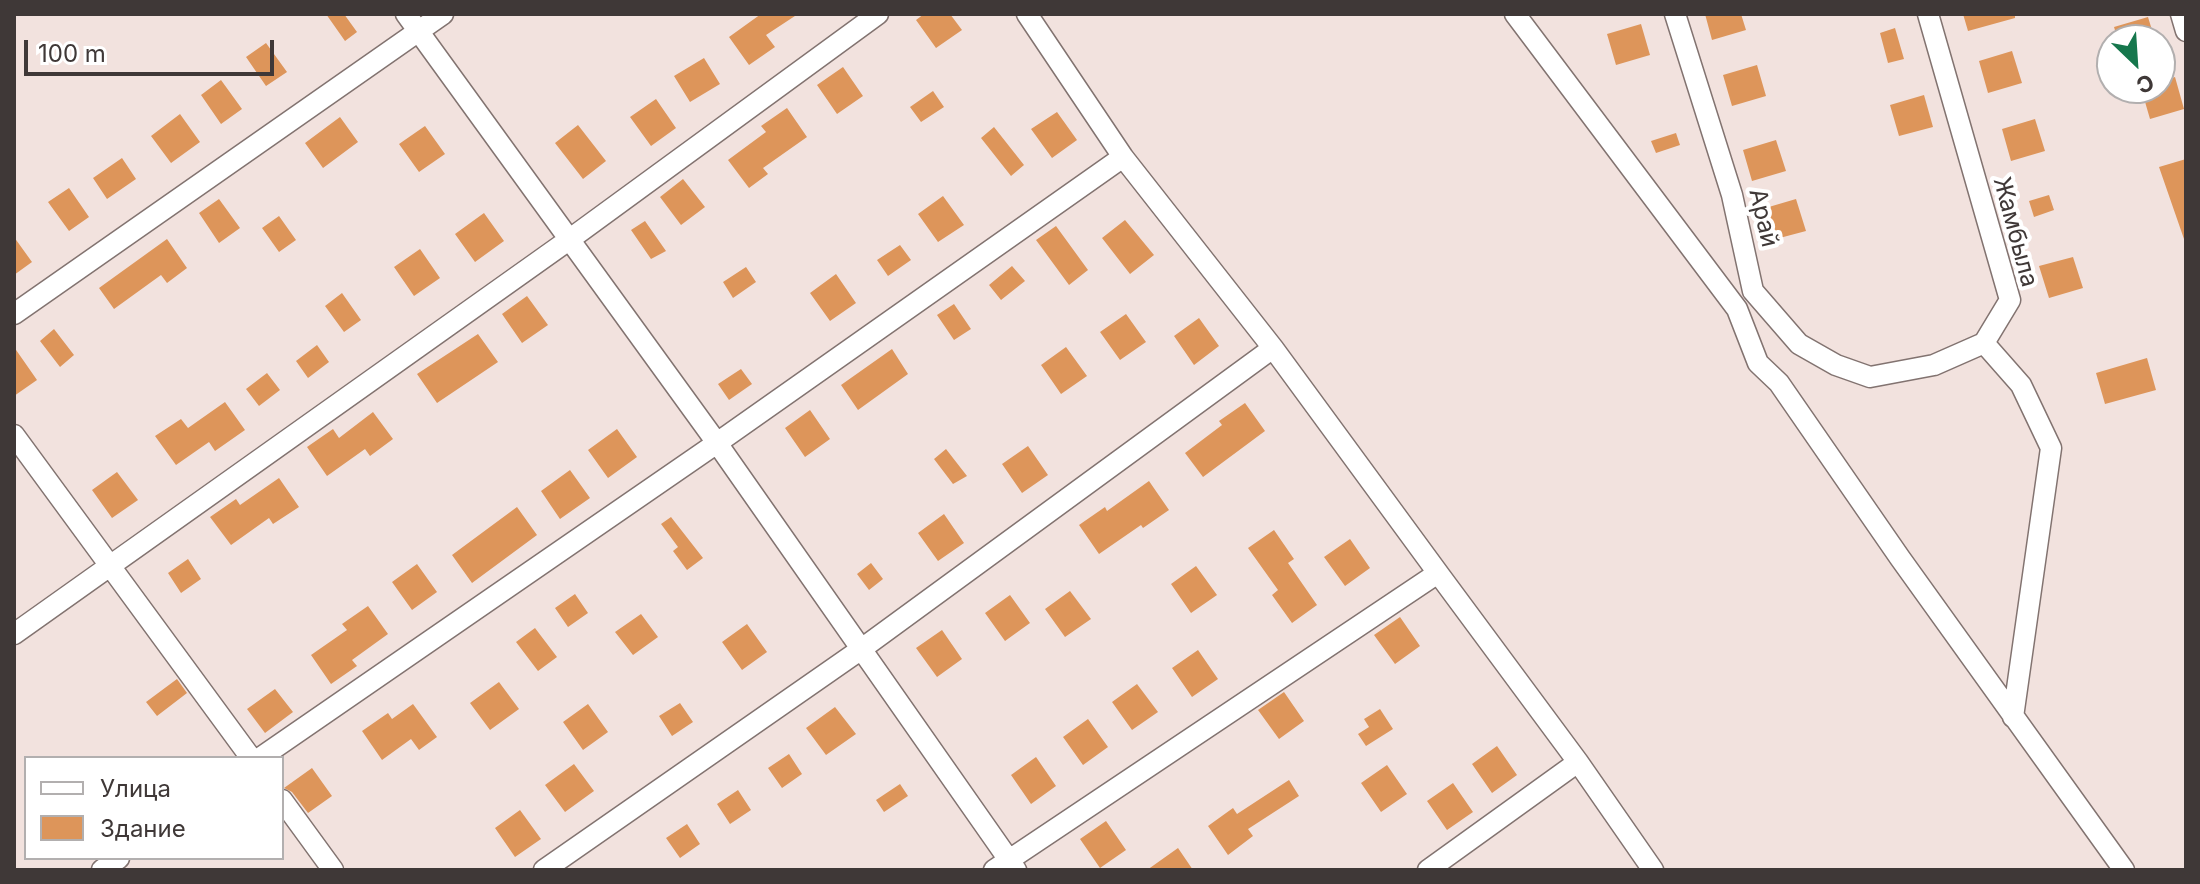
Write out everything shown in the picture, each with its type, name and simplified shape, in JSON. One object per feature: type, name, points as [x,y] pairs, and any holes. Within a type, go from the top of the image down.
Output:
[{"type":"street","points":[[406,14],[717,443],[1007,867],[1438,573]]},
{"type":"street","points":[[14,314],[443,14]]},
{"type":"street","points":[[14,634],[570,239],[878,14]]},
{"type":"street","points":[[1027,14],[1123,157],[1273,348],[1578,762],[1653,870]]},
{"type":"street","points":[[1515,14],[1737,309],[1758,363],[1779,383],[2124,870]]},
{"type":"street","name":"Арай","points":[[1675,14],[1732,195],[1753,291],[1799,344],[1836,365],[1870,377],[1934,365],[1984,343]]},
{"type":"street","name":"Жамбыла","points":[[1928,14],[2010,300],[1984,343]]},
{"type":"street","points":[[2181,14],[2186,31]]},
{"type":"street","points":[[263,756],[717,443],[1123,157]]},
{"type":"street","points":[[1984,343],[2021,385],[2051,448],[2013,717]]},
{"type":"street","points":[[544,870],[860,650],[1273,348]]},
{"type":"street","points":[[14,435],[250,756]]},
{"type":"street","points":[[1428,870],[1578,762]]},
{"type":"street","points":[[284,803],[333,870]]},
{"type":"building","points":[[326,14],[344,14],[357,32],[345,41]]},
{"type":"building","points":[[761,14],[798,14],[766,35],[775,47],[749,65],[729,37]]},
{"type":"building","points":[[924,14],[950,14],[962,30],[936,48],[916,20]]},
{"type":"building","points":[[1705,14],[1741,14],[1746,30],[1712,40]]},
{"type":"building","points":[[1963,14],[2015,14],[2015,18],[1968,31]]},
{"type":"building","points":[[2148,17],[2150,24],[2124,24]]},
{"type":"building","points":[[1641,24],[1650,55],[1616,65],[1607,34]]},
{"type":"building","points":[[1895,28],[1904,59],[1888,63],[1880,33]]},
{"type":"building","points":[[266,43],[287,72],[266,86],[246,57]]},
{"type":"building","points":[[2012,51],[2022,83],[1988,93],[1979,61]]},
{"type":"building","points":[[704,58],[720,84],[690,102],[674,76]]},
{"type":"building","points":[[1757,65],[1766,96],[1732,106],[1723,75]]},
{"type":"building","points":[[843,67],[863,96],[837,114],[817,85]]},
{"type":"building","points":[[221,80],[242,109],[221,124],[201,95]]},
{"type":"building","points":[[2176,81],[2184,109],[2150,119],[2146,104],[2176,104]]},
{"type":"building","points":[[933,91],[944,107],[921,122],[910,107]]},
{"type":"building","points":[[1924,95],[1933,127],[1899,136],[1890,105]]},
{"type":"building","points":[[656,99],[676,128],[651,146],[630,117]]},
{"type":"building","points":[[787,108],[807,137],[763,168],[768,174],[749,188],[728,160],[766,132],[761,126]]},
{"type":"building","points":[[1057,112],[1077,140],[1052,158],[1031,129]]},
{"type":"building","points":[[180,114],[200,142],[171,163],[151,136]]},
{"type":"building","points":[[340,117],[358,142],[323,168],[305,143]]},
{"type":"building","points":[[2035,119],[2045,151],[2011,161],[2002,129]]},
{"type":"building","points":[[578,125],[606,161],[583,179],[555,143]]},
{"type":"building","points":[[425,126],[445,154],[419,172],[399,144]]},
{"type":"building","points":[[994,127],[1024,165],[1011,176],[981,138]]},
{"type":"building","points":[[1676,133],[1680,145],[1656,153],[1651,141]]},
{"type":"building","points":[[1776,140],[1786,171],[1752,181],[1743,150]]},
{"type":"building","points":[[122,158],[136,179],[107,199],[93,178]]},
{"type":"building","points":[[2186,159],[2186,239],[2184,239],[2159,167]]},
{"type":"building","points":[[683,179],[705,207],[681,225],[660,197]]},
{"type":"building","points":[[69,188],[89,217],[69,231],[48,202]]},
{"type":"building","points":[[2049,195],[2054,210],[2034,217],[2029,201]]},
{"type":"building","points":[[943,196],[964,225],[938,242],[918,214]]},
{"type":"building","points":[[219,199],[240,228],[219,243],[199,213]]},
{"type":"building","points":[[1796,199],[1806,231],[1772,240],[1762,209]]},
{"type":"building","points":[[484,213],[504,241],[475,262],[455,234]]},
{"type":"building","points":[[279,216],[296,240],[279,252],[262,228]]},
{"type":"building","points":[[1125,220],[1154,255],[1130,274],[1102,238]]},
{"type":"building","points":[[645,221],[666,251],[651,259],[631,230]]},
{"type":"building","points":[[1056,226],[1088,270],[1069,285],[1036,240]]},
{"type":"building","points":[[14,237],[32,262],[14,275]]},
{"type":"building","points":[[167,239],[187,268],[167,283],[161,275],[114,309],[99,288]]},
{"type":"building","points":[[900,245],[911,260],[888,276],[877,260]]},
{"type":"building","points":[[420,249],[440,278],[414,296],[394,267]]},
{"type":"building","points":[[2073,257],[2083,288],[2049,298],[2039,266]]},
{"type":"building","points":[[1012,266],[1025,281],[1001,300],[989,285]]},
{"type":"building","points":[[746,267],[756,282],[733,298],[723,282]]},
{"type":"building","points":[[836,274],[856,303],[830,321],[810,293]]},
{"type":"building","points":[[342,293],[361,320],[344,332],[325,306]]},
{"type":"building","points":[[527,296],[548,325],[522,343],[502,314]]},
{"type":"building","points":[[954,304],[971,329],[954,340],[937,315]]},
{"type":"building","points":[[1126,314],[1146,342],[1120,360],[1100,332]]},
{"type":"building","points":[[1199,318],[1219,346],[1194,365],[1174,336]]},
{"type":"building","points":[[54,329],[74,355],[60,367],[40,341]]},
{"type":"building","points":[[478,334],[498,362],[437,403],[417,374]]},
{"type":"building","points":[[317,345],[329,362],[308,378],[296,361]]},
{"type":"building","points":[[14,347],[37,380],[14,396]]},
{"type":"building","points":[[1066,347],[1087,376],[1061,394],[1041,365]]},
{"type":"building","points":[[892,349],[908,374],[858,410],[841,385]]},
{"type":"building","points":[[2147,358],[2156,390],[2105,404],[2096,373]]},
{"type":"building","points":[[741,369],[752,384],[729,400],[718,384]]},
{"type":"building","points":[[267,373],[280,390],[259,406],[246,389]]},
{"type":"building","points":[[225,402],[245,430],[215,451],[209,442],[176,465],[155,436],[181,419],[188,428]]},
{"type":"building","points":[[1245,403],[1265,431],[1203,477],[1185,453],[1222,425],[1219,421]]},
{"type":"building","points":[[810,410],[830,439],[805,457],[785,428]]},
{"type":"building","points":[[373,412],[393,439],[370,456],[365,449],[327,476],[307,447],[333,429],[339,438]]},
{"type":"building","points":[[617,429],[637,457],[608,478],[588,450]]},
{"type":"building","points":[[1028,446],[1048,475],[1022,493],[1002,464]]},
{"type":"building","points":[[946,449],[967,476],[953,484],[934,459]]},
{"type":"building","points":[[570,470],[590,498],[560,519],[541,491]]},
{"type":"building","points":[[117,472],[138,500],[112,518],[92,490]]},
{"type":"building","points":[[279,478],[299,507],[273,524],[269,518],[231,545],[210,517],[236,499],[240,505]]},
{"type":"building","points":[[1149,481],[1169,510],[1099,554],[1079,525],[1105,507],[1107,511]]},
{"type":"building","points":[[517,507],[537,535],[472,583],[452,555]]},
{"type":"building","points":[[944,514],[964,543],[938,561],[918,533]]},
{"type":"building","points":[[671,517],[703,558],[687,570],[673,551],[678,547],[661,524]]},
{"type":"building","points":[[1274,530],[1294,559],[1288,563],[1317,605],[1292,623],[1272,595],[1278,590],[1248,548]]},
{"type":"building","points":[[1350,539],[1370,568],[1345,586],[1324,557]]},
{"type":"building","points":[[188,559],[201,579],[181,593],[168,573]]},
{"type":"building","points":[[871,563],[883,579],[869,590],[857,574]]},
{"type":"building","points":[[417,564],[437,592],[412,610],[392,582]]},
{"type":"building","points":[[1196,566],[1217,595],[1191,613],[1171,584]]},
{"type":"building","points":[[1070,591],[1091,619],[1065,637],[1045,609]]},
{"type":"building","points":[[575,594],[588,613],[568,627],[555,608]]},
{"type":"building","points":[[1010,595],[1030,623],[1005,641],[985,613]]},
{"type":"building","points":[[368,606],[388,634],[352,660],[357,666],[331,684],[311,655],[347,630],[342,624]]},
{"type":"building","points":[[641,614],[658,637],[633,655],[615,632]]},
{"type":"building","points":[[1400,617],[1420,646],[1395,664],[1374,635]]},
{"type":"building","points":[[747,624],[767,652],[742,670],[722,642]]},
{"type":"building","points":[[535,628],[557,657],[538,671],[516,642]]},
{"type":"building","points":[[942,630],[962,659],[937,677],[916,648]]},
{"type":"building","points":[[1198,650],[1218,679],[1192,697],[1172,668]]},
{"type":"building","points":[[177,679],[187,693],[157,716],[146,702]]},
{"type":"building","points":[[499,682],[519,709],[490,730],[470,703]]},
{"type":"building","points":[[1137,684],[1158,712],[1132,730],[1112,702]]},
{"type":"building","points":[[275,689],[293,712],[265,733],[247,709]]},
{"type":"building","points":[[1284,692],[1304,721],[1279,739],[1258,710]]},
{"type":"building","points":[[680,703],[693,722],[672,736],[659,716]]},
{"type":"building","points":[[413,704],[437,737],[419,750],[411,739],[382,760],[362,731],[388,713],[392,719]]},
{"type":"building","points":[[588,704],[608,732],[583,750],[563,722]]},
{"type":"building","points":[[835,707],[856,734],[826,755],[806,728]]},
{"type":"building","points":[[1380,709],[1393,729],[1366,746],[1358,734],[1369,727],[1364,719]]},
{"type":"building","points":[[1088,719],[1108,747],[1083,765],[1063,737]]},
{"type":"building","points":[[1497,746],[1517,775],[1492,793],[1472,764]]},
{"type":"building","points":[[789,754],[802,774],[782,788],[768,768]]},
{"type":"building","points":[[1036,757],[1056,786],[1031,804],[1011,775]]},
{"type":"building","points":[[574,764],[594,791],[565,812],[545,785]]},
{"type":"building","points":[[1387,765],[1407,794],[1381,812],[1361,783]]},
{"type":"building","points":[[312,768],[332,796],[308,813],[292,792],[284,788]]},
{"type":"building","points":[[1289,780],[1299,796],[1248,829],[1253,836],[1228,855],[1208,826],[1233,808],[1237,814]]},
{"type":"building","points":[[1453,783],[1473,812],[1447,830],[1427,801]]},
{"type":"building","points":[[900,784],[908,796],[884,812],[876,800]]},
{"type":"building","points":[[738,790],[751,810],[730,824],[717,804]]},
{"type":"building","points":[[520,810],[541,839],[515,857],[495,828]]},
{"type":"building","points":[[1106,821],[1126,850],[1100,868],[1080,839]]},
{"type":"building","points":[[687,824],[700,844],[680,858],[666,838]]},
{"type":"building","points":[[1178,848],[1193,870],[1147,870]]}]
